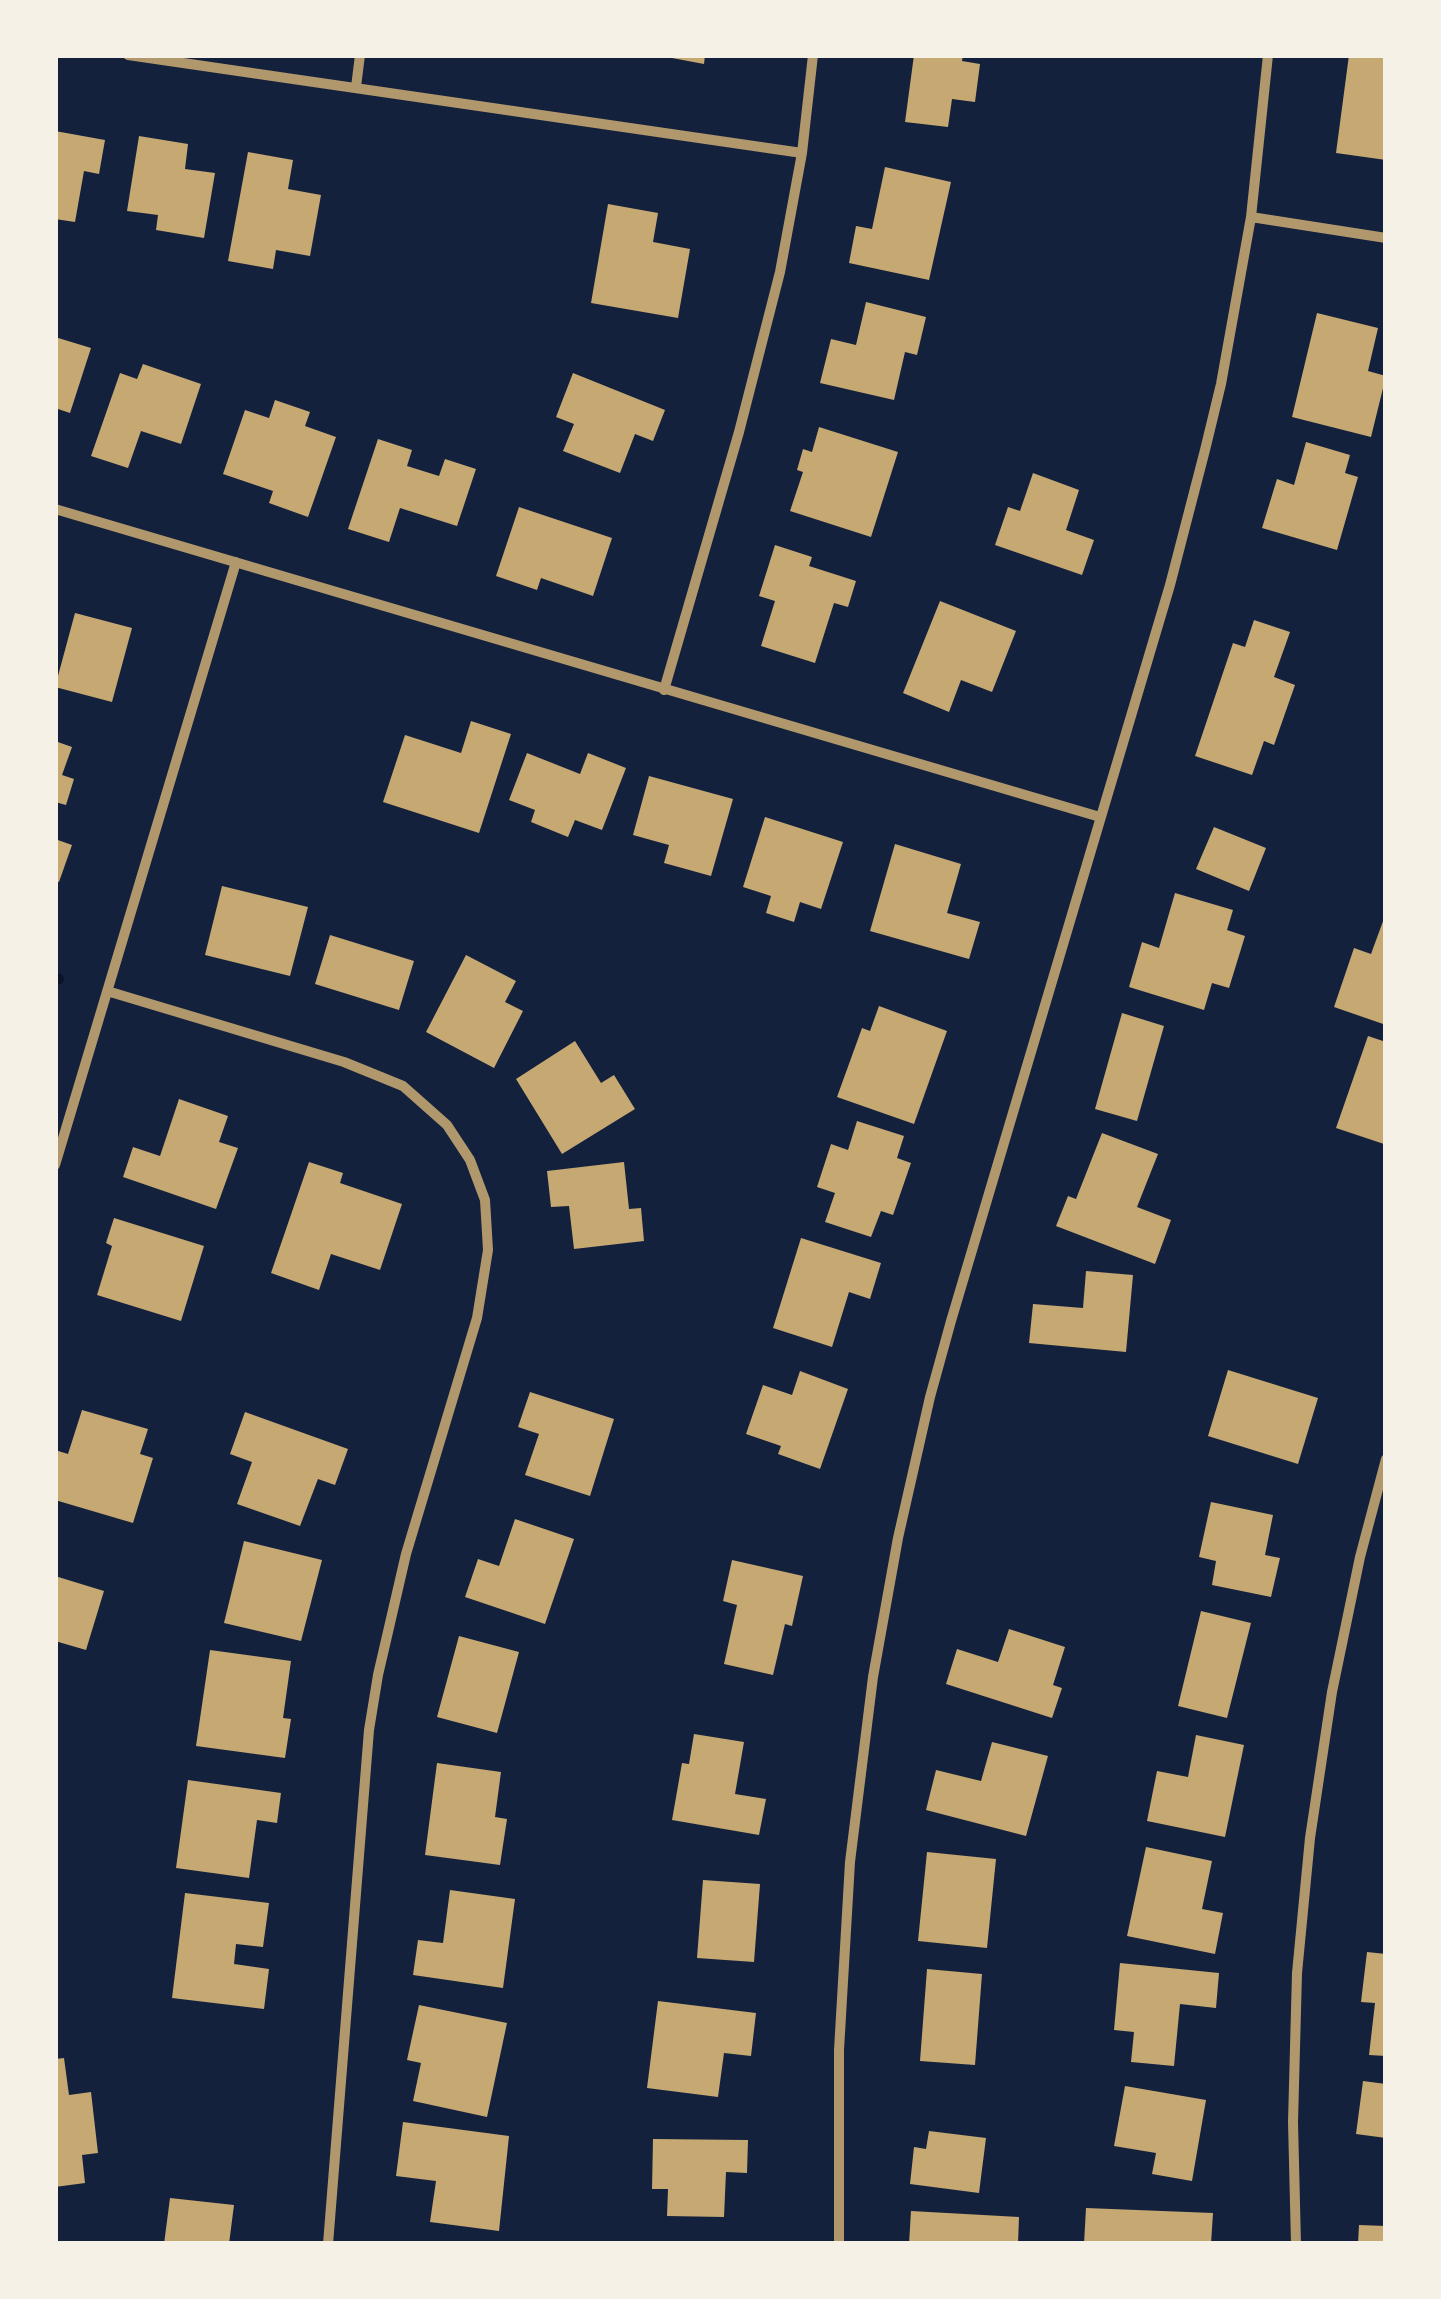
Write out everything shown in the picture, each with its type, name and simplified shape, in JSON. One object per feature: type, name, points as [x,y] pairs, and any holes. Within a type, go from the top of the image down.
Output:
[{"type":"street","points":[[128,55],[802,153]]},
{"type":"street","points":[[356,88],[360,55]]},
{"type":"street","points":[[664,690],[761,352],[780,272],[802,153],[813,55]]},
{"type":"street","points":[[839,2244],[839,2066],[850,1862],[863,1744],[885,1606],[930,1397],[1194,498],[1222,384],[1251,218],[1268,55]]},
{"type":"street","points":[[1251,218],[1386,238]]},
{"type":"street","points":[[55,509],[1100,817]]},
{"type":"street","points":[[55,1165],[236,562]]},
{"type":"street","points":[[107,991],[344,1062],[403,1086],[433,1109],[453,1133],[470,1160],[485,1200],[488,1250],[477,1318],[406,1554],[369,1730],[328,2244]]},
{"type":"street","points":[[1296,2244],[1293,2122],[1306,1868],[1335,1677],[1386,1459]]},
{"type":"building","points":[[656,55],[705,55],[704,64]]},
{"type":"building","points":[[914,55],[963,55],[962,61],[980,64],[975,102],[952,99],[948,127],[905,122]]},
{"type":"building","points":[[1349,55],[1386,55],[1386,160],[1336,153]]},
{"type":"building","points":[[55,131],[105,140],[99,174],[84,171],[75,222],[55,219]]},
{"type":"building","points":[[139,136],[188,144],[185,169],[215,173],[204,238],[156,230],[158,215],[127,211]]},
{"type":"building","points":[[248,152],[293,160],[288,189],[321,195],[310,256],[276,250],[273,269],[228,261]]},
{"type":"building","points":[[885,167],[951,182],[929,280],[849,263],[856,226],[872,229]]},
{"type":"building","points":[[608,204],[658,213],[653,242],[690,249],[678,318],[591,303]]},
{"type":"building","points":[[866,302],[926,317],[917,355],[905,352],[894,400],[820,383],[831,339],[856,345]]},
{"type":"building","points":[[1317,313],[1378,328],[1368,371],[1386,376],[1371,437],[1292,417]]},
{"type":"building","points":[[55,337],[91,348],[70,413],[55,408]]},
{"type":"building","points":[[143,364],[201,384],[181,444],[141,431],[128,468],[91,456],[120,373],[137,379]]},
{"type":"building","points":[[573,373],[665,410],[653,441],[635,434],[620,473],[563,451],[574,424],[556,417]]},
{"type":"building","points":[[275,400],[310,412],[305,426],[336,437],[308,517],[269,503],[273,491],[223,474],[245,410],[269,418]]},
{"type":"building","points":[[819,427],[898,452],[871,537],[790,511],[803,472],[797,470],[803,449],[812,452]]},
{"type":"building","points":[[378,439],[412,450],[407,466],[439,476],[445,459],[476,469],[457,526],[400,508],[389,542],[348,529]]},
{"type":"building","points":[[1306,442],[1350,455],[1345,473],[1358,477],[1337,550],[1262,528],[1277,479],[1294,485]]},
{"type":"building","points":[[1033,473],[1079,490],[1066,530],[1094,540],[1082,575],[995,545],[1008,507],[1020,511]]},
{"type":"building","points":[[519,507],[612,538],[593,596],[541,578],[537,590],[496,576]]},
{"type":"building","points":[[775,545],[812,557],[809,566],[856,581],[848,607],[834,603],[815,663],[761,646],[775,601],[759,596]]},
{"type":"building","points":[[940,601],[1016,631],[992,692],[961,680],[949,712],[903,693]]},
{"type":"building","points":[[75,613],[132,628],[112,702],[55,687]]},
{"type":"building","points":[[1254,620],[1290,632],[1274,677],[1295,685],[1274,745],[1264,741],[1252,775],[1195,756],[1233,643],[1245,647]]},
{"type":"building","points":[[471,721],[511,734],[479,833],[383,802],[405,735],[461,753]]},
{"type":"building","points":[[55,741],[72,747],[62,775],[74,779],[66,805],[55,802]]},
{"type":"building","points":[[527,753],[580,774],[588,753],[626,768],[602,830],[575,820],[568,837],[531,822],[535,810],[509,800]]},
{"type":"building","points":[[649,776],[733,799],[711,876],[664,863],[669,845],[633,835]]},
{"type":"building","points":[[765,817],[843,842],[821,909],[800,902],[794,922],[766,913],[771,896],[743,887]]},
{"type":"building","points":[[1214,827],[1266,848],[1249,891],[1196,869]]},
{"type":"building","points":[[55,839],[72,845],[59,882],[55,881]]},
{"type":"building","points":[[895,844],[961,864],[947,913],[980,922],[969,959],[870,931]]},
{"type":"building","points":[[222,886],[308,907],[290,976],[205,955]]},
{"type":"building","points":[[1175,893],[1233,910],[1227,930],[1245,936],[1229,988],[1212,983],[1204,1010],[1129,987],[1142,942],[1159,948]]},
{"type":"building","points":[[1386,913],[1386,1025],[1334,1007],[1354,948],[1371,954]]},
{"type":"building","points":[[330,935],[414,961],[399,1010],[315,984]]},
{"type":"building","points":[[466,955],[516,981],[505,1002],[523,1011],[494,1068],[426,1032]]},
{"type":"building","points":[[879,1006],[947,1031],[914,1124],[837,1097],[862,1028],[870,1031]]},
{"type":"building","points":[[1122,1013],[1164,1026],[1137,1121],[1095,1109]]},
{"type":"building","points":[[1368,1036],[1386,1042],[1384,1144],[1336,1128]]},
{"type":"building","points":[[575,1041],[601,1083],[614,1075],[635,1109],[562,1154],[516,1079]]},
{"type":"building","points":[[179,1099],[228,1116],[219,1142],[238,1148],[216,1209],[123,1177],[133,1147],[160,1156]]},
{"type":"building","points":[[857,1121],[904,1136],[897,1158],[911,1163],[893,1215],[881,1211],[871,1237],[825,1222],[835,1193],[817,1187],[831,1144],[848,1150]]},
{"type":"building","points":[[1102,1133],[1158,1154],[1137,1207],[1171,1220],[1155,1264],[1056,1226],[1068,1196],[1076,1199]]},
{"type":"building","points":[[309,1162],[343,1173],[340,1183],[402,1204],[380,1270],[331,1254],[319,1290],[271,1273]]},
{"type":"building","points":[[624,1162],[629,1209],[641,1208],[644,1241],[574,1249],[569,1206],[551,1207],[547,1171]]},
{"type":"building","points":[[114,1218],[204,1246],[181,1321],[97,1295],[112,1246],[106,1243]]},
{"type":"building","points":[[801,1238],[881,1263],[870,1299],[849,1292],[832,1347],[773,1328]]},
{"type":"building","points":[[1086,1271],[1133,1275],[1126,1352],[1029,1343],[1033,1304],[1083,1308]]},
{"type":"building","points":[[1228,1370],[1318,1398],[1298,1464],[1208,1436]]},
{"type":"building","points":[[800,1371],[848,1389],[820,1469],[778,1454],[781,1446],[746,1434],[763,1385],[792,1395]]},
{"type":"building","points":[[530,1392],[614,1419],[590,1496],[525,1475],[539,1434],[518,1427]]},
{"type":"building","points":[[82,1410],[148,1429],[140,1454],[153,1458],[133,1523],[55,1500],[55,1450],[68,1454]]},
{"type":"building","points":[[245,1412],[348,1449],[335,1485],[318,1479],[300,1526],[237,1504],[252,1462],[230,1454]]},
{"type":"building","points":[[1211,1502],[1273,1515],[1265,1555],[1280,1558],[1271,1597],[1212,1585],[1216,1561],[1199,1557]]},
{"type":"building","points":[[515,1519],[574,1539],[545,1624],[465,1597],[478,1559],[499,1566]]},
{"type":"building","points":[[244,1541],[322,1560],[301,1641],[224,1623]]},
{"type":"building","points":[[732,1560],[803,1576],[792,1626],[785,1624],[773,1675],[724,1664],[737,1605],[723,1601]]},
{"type":"building","points":[[55,1576],[104,1591],[86,1650],[55,1641]]},
{"type":"building","points":[[1201,1611],[1251,1623],[1227,1718],[1178,1706]]},
{"type":"building","points":[[1009,1629],[1065,1647],[1053,1685],[1062,1688],[1052,1718],[946,1684],[957,1649],[998,1662]]},
{"type":"building","points":[[459,1636],[519,1652],[497,1733],[437,1717]]},
{"type":"building","points":[[210,1650],[291,1661],[283,1718],[291,1719],[285,1758],[196,1746]]},
{"type":"building","points":[[694,1734],[744,1742],[735,1794],[766,1799],[759,1835],[672,1820],[682,1763],[689,1764]]},
{"type":"building","points":[[1196,1735],[1244,1745],[1225,1837],[1147,1821],[1157,1771],[1188,1777]]},
{"type":"building","points":[[992,1742],[1048,1756],[1026,1836],[926,1810],[936,1770],[981,1781]]},
{"type":"building","points":[[437,1763],[501,1772],[495,1817],[507,1819],[500,1865],[425,1855]]},
{"type":"building","points":[[188,1780],[281,1793],[277,1823],[257,1820],[249,1878],[176,1868]]},
{"type":"building","points":[[1146,1847],[1212,1861],[1202,1909],[1223,1913],[1215,1954],[1127,1936]]},
{"type":"building","points":[[927,1852],[996,1859],[987,1948],[918,1941]]},
{"type":"building","points":[[703,1880],[760,1884],[754,1962],[697,1958]]},
{"type":"building","points":[[450,1890],[515,1899],[503,1988],[413,1975],[418,1940],[443,1943]]},
{"type":"building","points":[[185,1893],[269,1903],[263,1947],[236,1944],[234,1964],[269,1969],[264,2009],[172,1998]]},
{"type":"building","points":[[1367,1952],[1386,1954],[1386,2056],[1369,2055],[1375,2003],[1361,2002]]},
{"type":"building","points":[[1120,1963],[1219,1973],[1216,2008],[1180,2004],[1174,2066],[1131,2062],[1134,2032],[1114,2030]]},
{"type":"building","points":[[927,1969],[982,1974],[975,2065],[920,2061]]},
{"type":"building","points":[[658,2001],[756,2013],[751,2056],[724,2053],[718,2097],[647,2088]]},
{"type":"building","points":[[419,2005],[507,2023],[487,2117],[413,2101],[421,2063],[407,2060]]},
{"type":"building","points":[[64,2058],[69,2095],[91,2092],[98,2153],[82,2155],[85,2183],[55,2187],[55,2059]]},
{"type":"building","points":[[1363,2081],[1386,2084],[1386,2138],[1356,2134]]},
{"type":"building","points":[[1125,2086],[1206,2100],[1192,2181],[1152,2174],[1156,2153],[1114,2146]]},
{"type":"building","points":[[403,2122],[509,2136],[499,2231],[430,2222],[436,2181],[396,2176]]},
{"type":"building","points":[[929,2131],[986,2138],[979,2193],[910,2184],[914,2147],[926,2149]]},
{"type":"building","points":[[653,2139],[748,2140],[747,2173],[726,2172],[724,2217],[667,2216],[668,2189],[652,2189]]},
{"type":"building","points":[[170,2198],[234,2205],[229,2244],[164,2244]]},
{"type":"building","points":[[1086,2208],[1213,2213],[1211,2244],[1084,2244]]},
{"type":"building","points":[[911,2211],[1019,2217],[1018,2244],[909,2244]]},
{"type":"building","points":[[1359,2225],[1386,2226],[1386,2244],[1358,2244]]},
{"type":"waterway","points":[[55,977],[59,979]]}]
